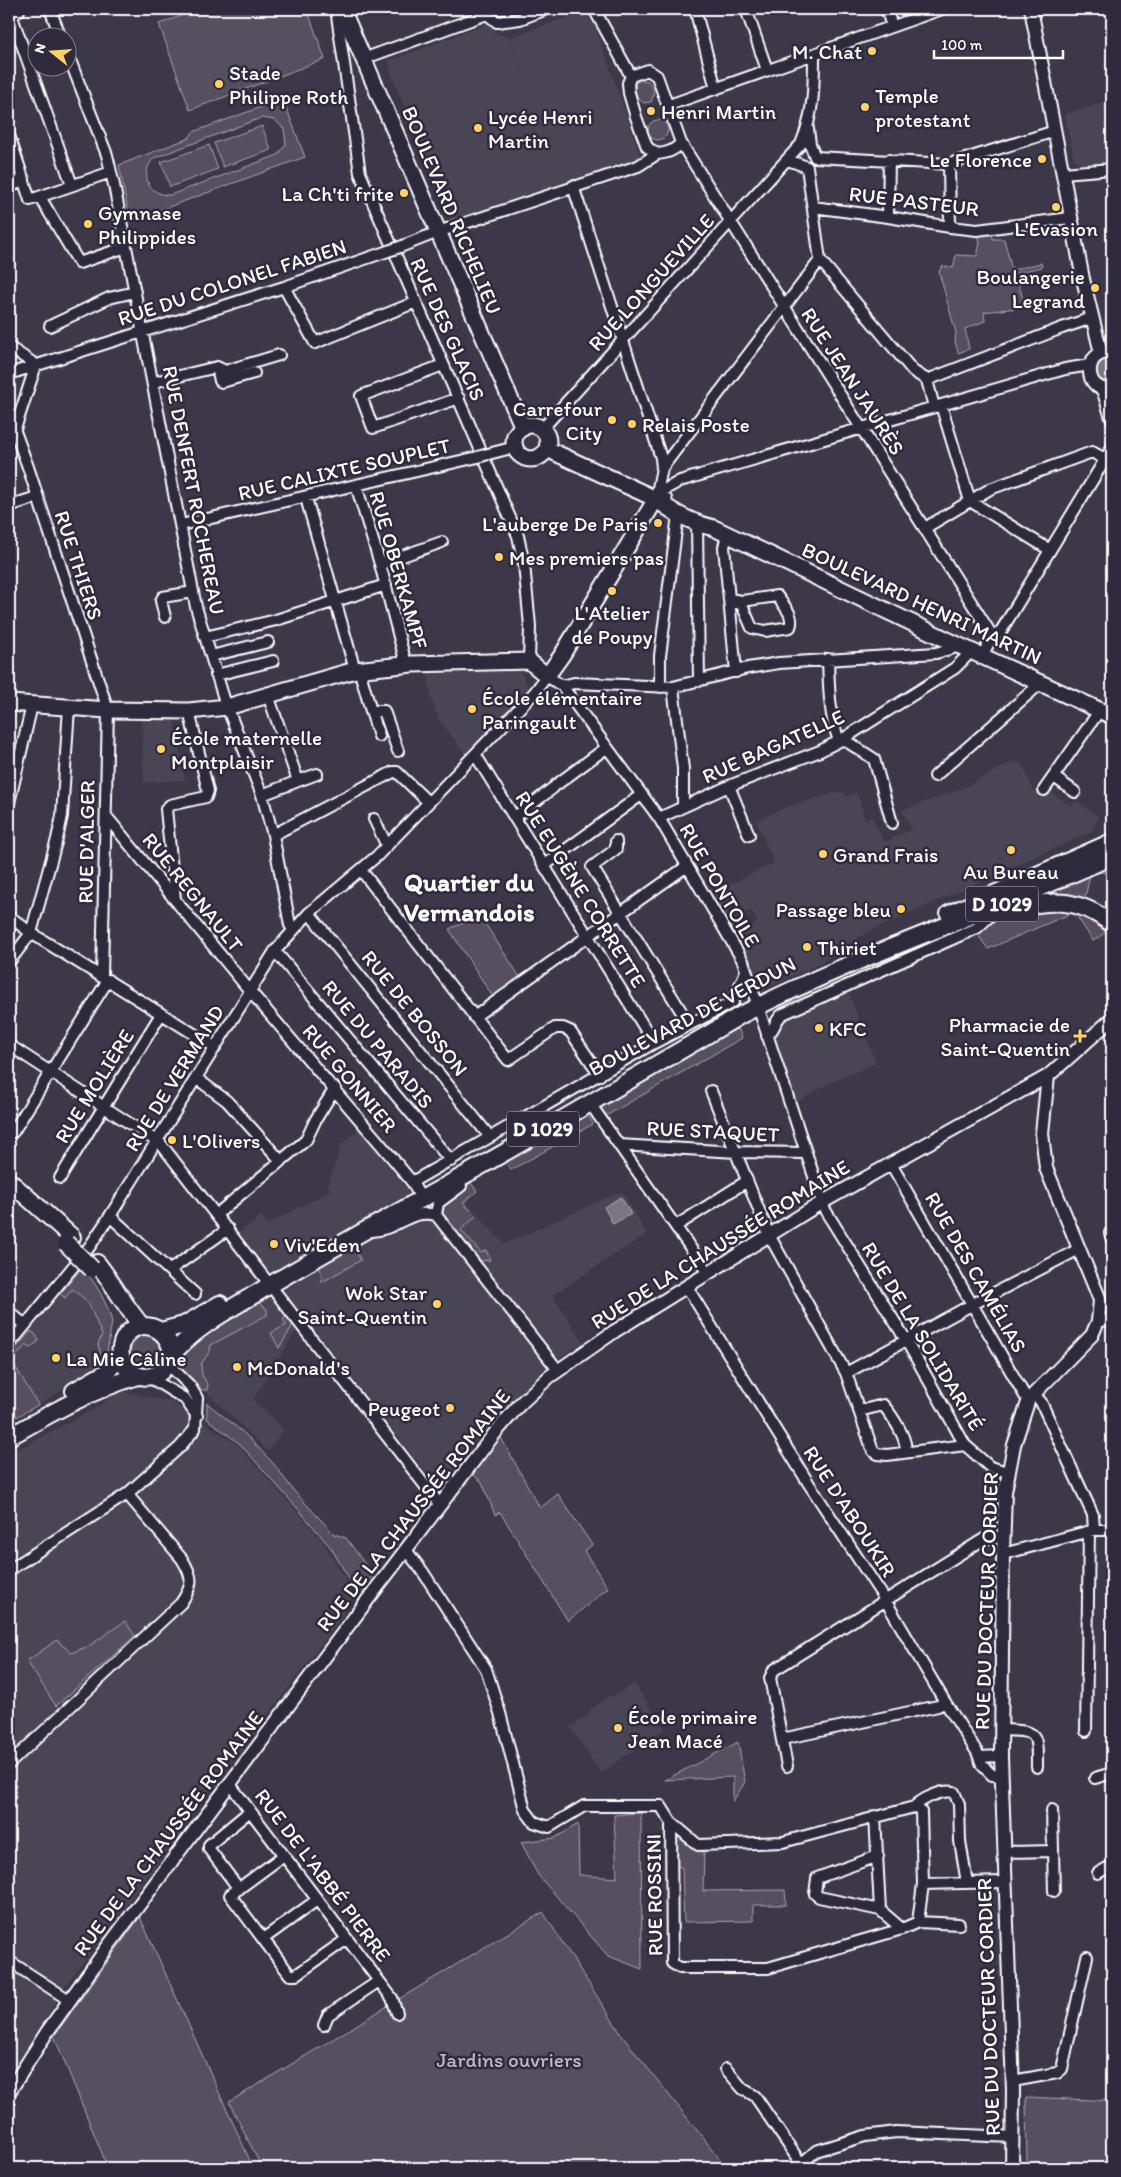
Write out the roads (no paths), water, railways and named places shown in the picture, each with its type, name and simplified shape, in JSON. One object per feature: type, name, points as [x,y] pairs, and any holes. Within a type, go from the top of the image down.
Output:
[{"type":"main road","name":"BOULEVARD RICHELIEU","points":[[342,9],[523,428]]},
{"type":"main road","points":[[532,425],[542,429],[548,438],[547,449],[540,456],[530,459],[521,455],[515,446],[515,438],[523,428],[532,425]]},
{"type":"main road","name":"BOULEVARD HENRI MARTIN","points":[[547,449],[656,499],[678,515],[697,524],[721,531],[971,651],[1106,713]]},
{"type":"main road","points":[[9,703],[108,710],[189,711],[227,707],[357,669],[406,664],[529,661],[547,676],[562,655],[656,499]]},
{"type":"main road","name":"BOULEVARD HENRI MARTIN","points":[[656,499],[672,502],[701,516],[721,531]]},
{"type":"main road","points":[[962,908],[999,884],[1074,851],[1112,831]]},
{"type":"main road","name":"D 1029","points":[[962,908],[1112,842]]},
{"type":"main road","name":"D 1029","points":[[757,1004],[1058,881],[1112,856]]},
{"type":"main road","points":[[945,926],[1032,905],[1063,903],[1086,907],[1112,924]]},
{"type":"main road","name":"BOULEVARD DE VERDUN","points":[[588,1100],[757,1004],[962,908]]},
{"type":"main road","points":[[161,1331],[184,1324],[268,1282],[415,1187],[588,1100]]},
{"type":"main road","name":"D 1029","points":[[170,1359],[190,1336],[268,1282],[365,1231],[588,1100]]},
{"type":"main road","points":[[9,1181],[117,1288],[128,1310],[142,1326]]},
{"type":"main road","points":[[9,1190],[69,1240]]},
{"type":"main road","points":[[95,1266],[122,1318],[127,1334]]},
{"type":"main road","points":[[9,1437],[72,1401],[112,1384],[162,1372],[170,1359],[169,1341],[156,1328],[142,1326],[127,1334],[121,1347],[121,1355],[126,1368],[144,1376]]},
{"type":"main road","points":[[9,1428],[107,1372],[121,1355]]},
{"type":"street","points":[[50,9],[57,28]]},
{"type":"street","name":"RUE DES GLACIS","points":[[336,9],[360,173],[518,536],[524,564],[530,626],[529,661]]},
{"type":"street","points":[[364,59],[485,11],[497,22],[520,20],[547,9]]},
{"type":"street","points":[[594,9],[631,76],[628,83],[636,117],[647,148],[657,154]]},
{"type":"street","points":[[695,9],[716,89]]},
{"type":"street","points":[[746,9],[767,70]]},
{"type":"street","points":[[886,9],[892,26]]},
{"type":"street","points":[[669,105],[942,9]]},
{"type":"street","points":[[1031,9],[1070,218],[1092,318],[1107,353],[1096,356],[1090,365],[1090,377],[1097,387],[1108,389],[1112,418]]},
{"type":"street","points":[[12,13],[72,185]]},
{"type":"street","points":[[814,54],[814,99],[808,128],[810,144],[815,157]]},
{"type":"street","name":"RUE JEAN JAURÈS","points":[[631,76],[648,70],[657,76],[669,105],[681,143],[925,528],[988,629],[991,639]]},
{"type":"street","name":"RUE DENFERT ROCHEREAU","points":[[77,78],[107,155],[154,382],[193,592],[216,675],[262,795],[290,925],[293,930]]},
{"type":"street","name":"RUE LONGUEVILLE","points":[[542,429],[788,160],[801,144],[808,128]]},
{"type":"street","points":[[815,157],[949,164],[1055,131]]},
{"type":"street","points":[[9,135],[30,200],[110,172]]},
{"type":"street","name":"RUE DU COLONEL FABIEN","points":[[9,374],[143,330],[284,287],[438,232],[638,166],[657,154],[675,149],[681,143]]},
{"type":"street","points":[[815,157],[807,167],[820,260],[913,371],[927,380],[938,406],[970,501],[1050,550]]},
{"type":"street","points":[[788,160],[807,167]]},
{"type":"street","points":[[888,216],[889,160]]},
{"type":"street","points":[[949,164],[950,227]]},
{"type":"street","points":[[1063,173],[1112,169]]},
{"type":"street","points":[[9,188],[24,179]]},
{"type":"street","points":[[573,186],[661,458],[662,468],[656,499]]},
{"type":"street","points":[[40,197],[80,262],[126,247]]},
{"type":"street","name":"RUE PASTEUR","points":[[812,207],[888,216],[977,230],[1070,218]]},
{"type":"street","points":[[662,468],[820,260]]},
{"type":"street","points":[[284,287],[315,343],[416,302]]},
{"type":"street","points":[[50,326],[109,298],[135,292]]},
{"type":"street","points":[[927,380],[1092,318]]},
{"type":"street","points":[[9,348],[36,365],[14,432]]},
{"type":"street","points":[[154,382],[217,367],[225,371],[279,355]]},
{"type":"street","points":[[443,365],[361,396],[373,428],[459,398]]},
{"type":"street","points":[[656,499],[664,490],[680,481],[1066,369],[1090,365]]},
{"type":"street","points":[[217,367],[220,381],[222,382],[254,373]]},
{"type":"street","name":"RUE THIERS","points":[[9,415],[108,710]]},
{"type":"street","name":"RUE CALIXTE SOUPLET","points":[[181,525],[306,498],[515,446]]},
{"type":"street","name":"RUE BAGATELLE","points":[[659,818],[728,786],[820,751],[841,740],[955,668],[971,651],[991,639],[1000,631],[1112,448]]},
{"type":"street","points":[[925,528],[990,489],[1092,452],[1105,459]]},
{"type":"street","name":"RUE OBERKAMPF","points":[[356,485],[386,585],[406,664]]},
{"type":"street","points":[[9,506],[37,497]]},
{"type":"street","points":[[306,498],[336,601],[379,736]]},
{"type":"street","points":[[660,687],[660,656],[678,515]]},
{"type":"street","points":[[697,524],[699,681]]},
{"type":"street","points":[[721,531],[736,672]]},
{"type":"street","points":[[380,564],[442,542]]},
{"type":"street","points":[[205,637],[276,620],[386,585]]},
{"type":"street","points":[[165,617],[161,600],[163,597],[193,592]]},
{"type":"street","points":[[776,596],[791,615],[792,623],[790,627],[765,631],[752,628],[742,605],[729,599],[742,601],[776,596]]},
{"type":"street","points":[[211,656],[268,642]]},
{"type":"street","points":[[562,686],[574,683],[673,687],[779,663],[971,651]]},
{"type":"street","points":[[828,659],[832,720],[841,740],[874,759],[892,823]]},
{"type":"street","points":[[216,675],[273,661]]},
{"type":"street","name":"RUE PONTOILE","points":[[547,676],[562,686],[659,818],[743,961],[821,1203]]},
{"type":"street","name":"RUE DE VERMAND","points":[[9,1345],[90,1246],[275,951],[309,913],[387,846],[534,693],[547,676]]},
{"type":"street","points":[[935,776],[1041,683]]},
{"type":"street","points":[[673,687],[683,769],[684,806]]},
{"type":"street","points":[[268,695],[298,781]]},
{"type":"street","points":[[9,803],[32,705]]},
{"type":"street","points":[[9,962],[31,933],[62,816],[69,707]]},
{"type":"street","name":"RUE D'ALGER","points":[[105,978],[108,710]]},
{"type":"street","points":[[175,900],[166,809],[170,805],[206,797],[208,791],[189,711]]},
{"type":"street","points":[[371,711],[384,711],[398,752]]},
{"type":"street","points":[[1044,790],[1106,713]]},
{"type":"street","points":[[515,817],[606,748]]},
{"type":"street","name":"RUE EUGÈNE CORRETTE","points":[[474,756],[478,759],[515,817],[654,1043]]},
{"type":"street","points":[[272,835],[393,772],[397,772],[428,802]]},
{"type":"street","points":[[262,795],[317,774]]},
{"type":"street","points":[[1054,777],[1075,792]]},
{"type":"street","points":[[728,786],[749,835]]},
{"type":"street","points":[[545,865],[641,794]]},
{"type":"street","name":"RUE REGNAULT","points":[[106,816],[250,991]]},
{"type":"street","points":[[374,819],[387,846]]},
{"type":"street","points":[[616,841],[616,849],[592,867],[689,1024]]},
{"type":"street","points":[[474,1017],[687,866]]},
{"type":"street","points":[[361,870],[508,1060],[554,1028],[563,1028],[570,1030],[600,1075]]},
{"type":"street","name":"RUE DE BOSSON","points":[[309,913],[490,1137]]},
{"type":"street","name":"BOULEVARD DE VERDUN","points":[[767,1036],[773,1031],[779,1016],[977,928],[992,914]]},
{"type":"street","points":[[9,916],[31,933],[215,1047]]},
{"type":"street","name":"RUE DU PARADIS","points":[[275,951],[451,1161]]},
{"type":"street","points":[[415,1187],[451,1161],[490,1137],[654,1043],[733,1002],[746,971]]},
{"type":"street","points":[[13,1132],[105,978]]},
{"type":"street","name":"RUE GONNIER","points":[[250,991],[335,1088],[415,1187]]},
{"type":"street","name":"RUE MOLIÈRE","points":[[60,1178],[161,1014]]},
{"type":"street","name":"RUE DE LA CHAUSSÉE ROMAINE","points":[[9,2092],[69,2000],[406,1550],[514,1411],[558,1370],[615,1331],[821,1203],[1048,1076],[1064,1064],[1112,1019]]},
{"type":"street","points":[[10,1047],[161,1144],[217,1214],[440,1505]]},
{"type":"street","points":[[1048,1076],[1042,1133],[1046,1168],[1100,1300],[1098,1321],[1112,1320]]},
{"type":"street","points":[[196,1078],[227,1101],[281,1161]]},
{"type":"street","points":[[217,1214],[306,1140],[335,1088]]},
{"type":"street","points":[[711,1091],[769,1235],[846,1373],[873,1451],[878,1454],[965,1445]]},
{"type":"street","points":[[588,1100],[708,1273]]},
{"type":"street","name":"RUE STAQUET","points":[[619,1145],[736,1152],[805,1153]]},
{"type":"street","name":"RUE DES CAMÉLIAS","points":[[891,1164],[1025,1396],[1031,1396],[1041,1402],[1093,1515],[1086,1732]]},
{"type":"street","points":[[436,1216],[438,1203],[466,1182],[468,1172]]},
{"type":"street","points":[[676,1226],[747,1181]]},
{"type":"street","name":"RUE DE LA SOLIDARITÉ","points":[[821,1203],[906,1340],[965,1445],[990,1467],[1008,1472]]},
{"type":"street","points":[[365,1231],[378,1231],[414,1215],[424,1213],[436,1216],[558,1370]]},
{"type":"street","points":[[110,1216],[196,1294]]},
{"type":"street","points":[[170,1270],[228,1229]]},
{"type":"street","points":[[1112,1231],[1110,1233],[1112,1240]]},
{"type":"street","points":[[846,1373],[1079,1249]]},
{"type":"street","name":"RUE D'ABOUKIR","points":[[687,1287],[809,1484],[886,1601],[982,1765],[992,1775],[1001,1776]]},
{"type":"street","points":[[9,1312],[25,1325]]},
{"type":"street","name":"RUE DU DOCTEUR CORDIER","points":[[1012,2168],[1013,2081],[1001,1776],[1003,1537],[1008,1472],[1014,1445],[1031,1396],[1092,1335],[1098,1321]]},
{"type":"street","points":[[9,1570],[128,1494],[185,1442],[195,1429],[197,1398],[170,1359]]},
{"type":"street","points":[[144,1376],[185,1399],[197,1416]]},
{"type":"street","points":[[859,1412],[883,1405],[906,1444],[905,1452]]},
{"type":"street","points":[[9,1764],[181,1604],[191,1589],[189,1570],[182,1559],[128,1494]]},
{"type":"street","points":[[1003,1554],[1091,1531],[1112,1530]]},
{"type":"street","points":[[787,1766],[770,1678],[771,1674],[984,1539],[1003,1537]]},
{"type":"street","points":[[406,1550],[420,1567],[486,1669],[525,1810],[534,1822],[549,1827],[584,1806],[661,1806],[671,1822],[698,1844],[783,1842],[914,1807],[928,1798],[949,1790],[954,1792],[960,1804],[960,1840],[968,1883]]},
{"type":"street","points":[[782,1739],[938,1706],[945,1702]]},
{"type":"street","points":[[1001,1730],[1026,1730],[1033,1734],[1037,1740],[1038,1767]]},
{"type":"street","points":[[979,1757],[1001,1756]]},
{"type":"street","points":[[1095,1778],[1112,1773]]},
{"type":"street","name":"RUE DE L'ABBÉ PIERRE","points":[[230,1783],[283,1856],[379,1981],[328,2016],[324,2025]]},
{"type":"street","points":[[914,1807],[918,1808],[921,1812],[923,1884],[918,1922]]},
{"type":"street","points":[[1052,1810],[1054,1891]]},
{"type":"street","points":[[250,1811],[209,1845],[209,1848],[263,1939],[290,1975],[293,1976],[346,1939]]},
{"type":"street","points":[[875,1816],[880,1910]]},
{"type":"street","name":"RUE ROSSINI","points":[[671,1822],[672,1963],[675,1966],[680,1968],[768,1968],[902,1929]]},
{"type":"street","points":[[1004,1852],[1053,1851]]},
{"type":"street","points":[[234,1892],[283,1856]]},
{"type":"street","points":[[878,1856],[817,1878],[816,1894],[819,1897],[880,1910],[902,1929],[918,1922],[959,1924]]},
{"type":"street","points":[[1098,1873],[1112,1868]]},
{"type":"street","points":[[923,1884],[1004,1882]]},
{"type":"street","points":[[263,1939],[317,1900]]},
{"type":"street","points":[[1013,2081],[1057,2074],[1062,2069],[1087,1957]]},
{"type":"street","points":[[9,1961],[69,2000]]},
{"type":"street","points":[[379,1981],[392,1998],[397,2013]]},
{"type":"street","points":[[726,2068],[743,2089],[755,2096],[803,2166],[816,2151],[865,2136],[896,2132],[1013,2137]]},
{"type":"place","name":"M. Chat","points":[[872,51]]},
{"type":"place","name":"Stade Philippe Roth","points":[[219,84]]},
{"type":"place","name":"Temple protestant","points":[[865,107]]},
{"type":"place","name":"Henri Martin","points":[[651,111]]},
{"type":"place","name":"Lycée Henri Martin","points":[[478,128]]},
{"type":"place","name":"Le Florence","points":[[1042,159]]},
{"type":"place","name":"La Ch'ti frite","points":[[404,193]]},
{"type":"place","name":"L'Evasion","points":[[1056,207]]},
{"type":"place","name":"Gymnase Philippides","points":[[88,224]]},
{"type":"place","name":"Boulangerie Legrand","points":[[1095,288]]},
{"type":"place","name":"Carrefour City","points":[[612,420]]},
{"type":"place","name":"Relais Poste","points":[[632,424]]},
{"type":"place","name":"L'auberge De Paris","points":[[658,523]]},
{"type":"place","name":"Mes premiers pas","points":[[499,557]]},
{"type":"place","name":"L'Atelier de Poupy","points":[[612,591]]},
{"type":"place","name":"École élémentaire Paringault","points":[[472,709]]},
{"type":"place","name":"École maternelle Montplaisir","points":[[161,749]]},
{"type":"place","name":"Au Bureau","points":[[1011,850]]},
{"type":"place","name":"Grand Frais","points":[[823,854]]},
{"type":"place","name":"Passage bleu","points":[[901,909]]},
{"type":"place","name":"Thiriet","points":[[807,947]]},
{"type":"place","name":"KFC","points":[[819,1028]]},
{"type":"place","name":"Pharmacie de Saint-Quentin","points":[[1080,1036]]},
{"type":"place","name":"L'Olivers","points":[[172,1140]]},
{"type":"place","name":"Viv'Eden","points":[[274,1244]]},
{"type":"place","name":"Wok Star Saint-Quentin","points":[[437,1304]]},
{"type":"place","name":"La Mie Câline","points":[[56,1358]]},
{"type":"place","name":"McDonald's","points":[[237,1367]]},
{"type":"place","name":"Peugeot","points":[[450,1408]]},
{"type":"place","name":"École primaire Jean Macé","points":[[618,1728]]},
{"type":"district","name":"Quartier du Vermandois","points":[[469,897]]},
{"type":"park label","name":"Jardins ouvriers","points":[[509,2059]]}]
